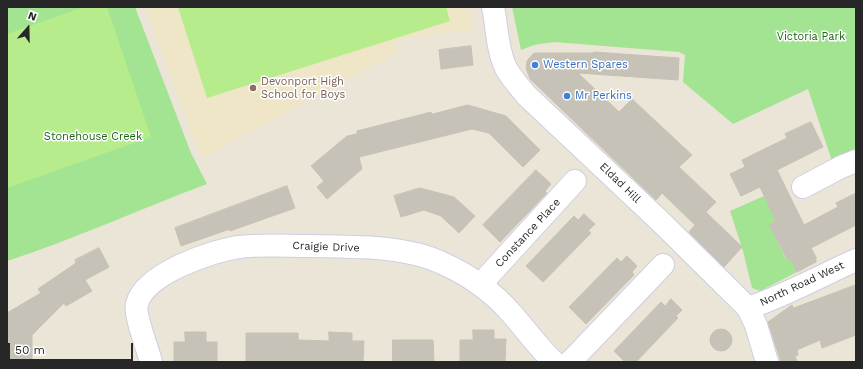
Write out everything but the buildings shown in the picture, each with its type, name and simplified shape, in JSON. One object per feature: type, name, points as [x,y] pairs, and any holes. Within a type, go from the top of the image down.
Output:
[{"type":"street","name":"Eldad Hill","points":[[493,7],[501,52],[506,67],[514,81],[526,95],[651,212],[748,308]]},
{"type":"street","points":[[803,187],[841,167],[856,161]]},
{"type":"street","name":"Constance Place","points":[[483,286],[489,275],[575,181]]},
{"type":"street","name":"Craigie Drive","points":[[151,362],[136,305],[142,292],[159,278],[198,258],[238,247],[284,246],[342,247],[407,252],[441,262],[483,286],[512,314],[538,347],[554,362]]},
{"type":"street","name":"North Road West","points":[[748,308],[772,301],[814,279],[856,260]]},
{"type":"street","points":[[570,362],[663,265]]},
{"type":"street","points":[[748,308],[756,326],[767,362]]},
{"type":"shaded area","name":"Devonport High School for Boys","points":[[145,7],[467,7],[473,29],[395,40],[397,53],[201,158]]},
{"type":"green space","name":"Stonehouse Creek","points":[[7,7],[135,7],[191,153],[207,184],[58,243],[7,261]]},
{"type":"green space","points":[[84,7],[107,7],[151,137],[7,188],[7,34]]},
{"type":"green space","points":[[178,7],[446,7],[450,21],[207,98]]},
{"type":"green space","name":"Victoria Park","points":[[512,7],[856,7],[856,152],[832,161],[808,89],[733,124],[683,82],[685,55],[679,52],[554,42],[534,45],[521,50]]},
{"type":"green space","points":[[764,196],[776,221],[769,225],[786,259],[790,258],[797,272],[760,291],[752,288],[743,251],[730,211]]},
{"type":"place","name":"Western Spares","points":[[535,65]]},
{"type":"place","name":"Devonport High School for Boys","points":[[253,88]]},
{"type":"place","name":"Mr Perkins","points":[[567,96]]}]
